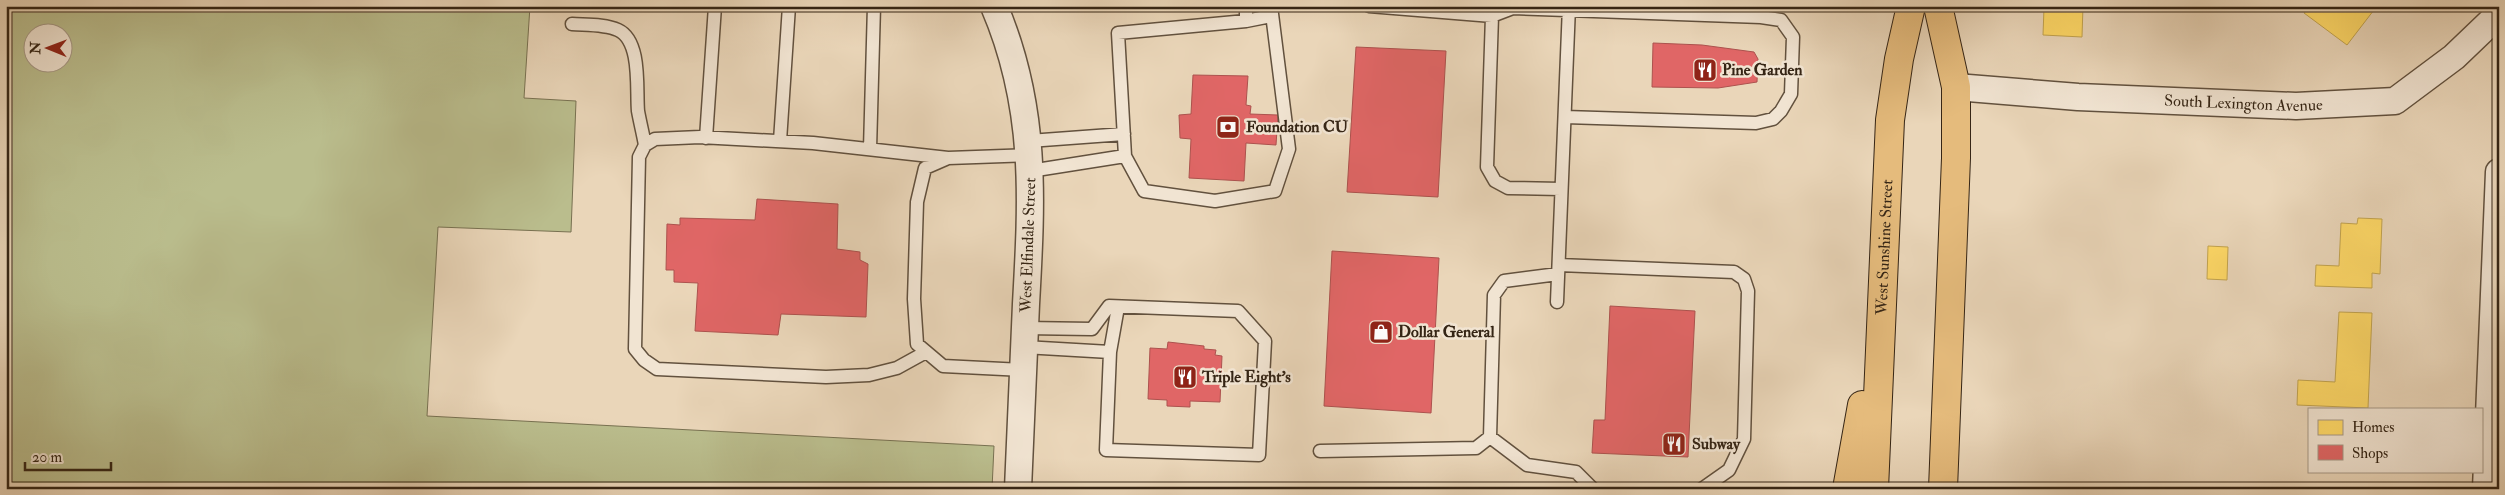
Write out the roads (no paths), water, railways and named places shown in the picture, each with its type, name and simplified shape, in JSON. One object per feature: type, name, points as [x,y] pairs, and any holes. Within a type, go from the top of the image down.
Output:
[{"type":"main road","name":"West Sunshine Street","points":[[1874,489],[1890,120],[1899,59],[1911,6]]},
{"type":"main road","points":[[1938,6],[1956,87],[1956,158],[1945,480]]},
{"type":"main road","points":[[1847,489],[1859,428],[1890,120]]},
{"type":"street","name":"West Elfindale Street","points":[[994,6],[1016,71],[1029,156],[1030,220],[1018,489]]},
{"type":"street","name":"South Lexington Avenue","points":[[1956,87],[2078,97],[2296,106],[2395,101],[2454,57],[2499,14]]},
{"type":"street","points":[[2486,489],[2499,172]]},
{"type":"lane","points":[[706,138],[715,6]]},
{"type":"lane","points":[[780,142],[789,6]]},
{"type":"lane","points":[[870,149],[874,6]]},
{"type":"lane","points":[[1246,6],[1246,21]]},
{"type":"lane","points":[[1369,6],[1492,16],[1513,8],[1569,8],[1761,17],[1781,20],[1793,37],[1791,94],[1782,111],[1773,119],[1756,123],[1565,117]]},
{"type":"lane","points":[[1557,302],[1569,8]]},
{"type":"lane","points":[[1271,11],[1289,149],[1275,191],[1216,201],[1144,191],[1125,156],[1118,33],[1246,21],[1271,11]]},
{"type":"lane","points":[[1492,16],[1487,167],[1495,181],[1508,188],[1561,190]]},
{"type":"lane","points":[[572,24],[612,28],[620,31],[628,41],[636,62],[638,110],[645,145]]},
{"type":"lane","points":[[926,352],[897,368],[869,375],[826,377],[657,369],[644,360],[635,349],[639,157],[645,145],[654,139],[706,138],[870,149],[948,158],[1029,156],[1124,134]]},
{"type":"lane","points":[[1029,156],[1066,165],[1125,156]]},
{"type":"lane","points":[[948,158],[925,168],[917,202],[914,299],[917,344],[943,366],[1024,348],[1092,329],[1110,306],[1238,312],[1265,341],[1259,455],[1106,450],[1110,352],[1118,307]]},
{"type":"lane","points":[[1490,437],[1494,295],[1504,281],[1559,269],[1734,272],[1744,279],[1748,291],[1744,440],[1729,470],[1702,489]]},
{"type":"lane","points":[[1024,348],[1110,352]]},
{"type":"lane","points":[[1320,451],[1476,448],[1490,437]]},
{"type":"lane","points":[[1490,437],[1527,465],[1576,472],[1593,489]]},
{"type":"place","name":"Pine Garden","points":[[1705,70]]},
{"type":"place","name":"Foundation CU","points":[[1228,127]]},
{"type":"place","name":"Dollar General","points":[[1381,332]]},
{"type":"place","name":"Triple Eight's","points":[[1185,377]]},
{"type":"place","name":"Subway","points":[[1674,444]]}]
